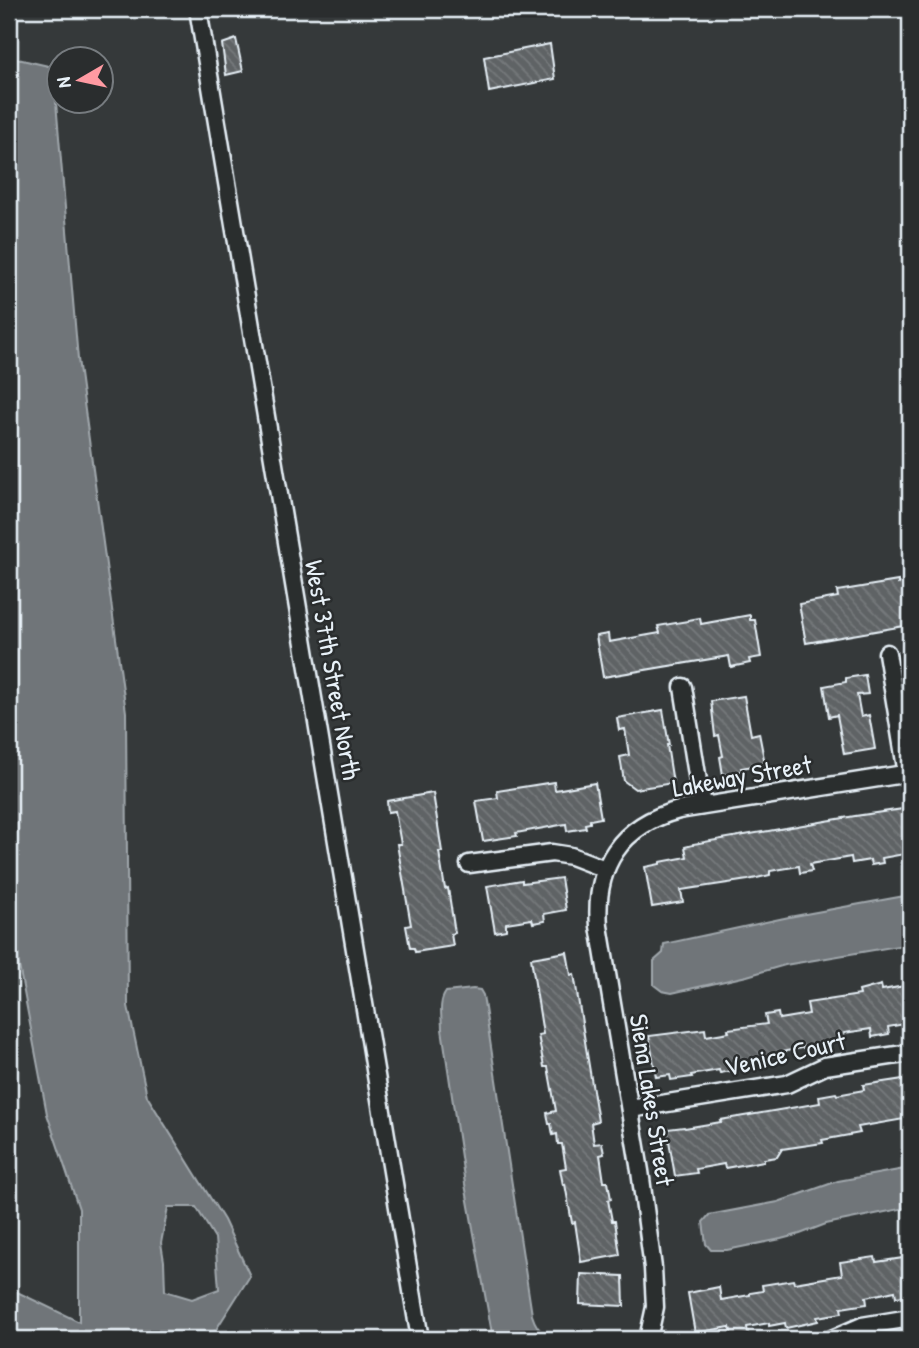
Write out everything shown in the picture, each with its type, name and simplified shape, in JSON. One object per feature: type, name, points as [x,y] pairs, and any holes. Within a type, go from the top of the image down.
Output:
[{"type":"street","name":"West 37th Street North","points":[[198,9],[420,1339]]},
{"type":"street","points":[[887,653],[908,774]]},
{"type":"street","points":[[683,687],[702,806]]},
{"type":"street","name":"Lakeway Street","points":[[606,869],[619,846],[638,828],[662,815],[702,806],[908,774]]},
{"type":"street","points":[[469,864],[552,853],[571,856],[606,869]]},
{"type":"street","name":"Siena Lakes Street","points":[[606,869],[598,896],[599,926],[653,1268],[655,1307],[648,1339]]},
{"type":"street","name":"Venice Court","points":[[630,1109],[787,1084],[825,1066],[910,1053]]},
{"type":"street","points":[[832,1339],[862,1326],[910,1318]]},
{"type":"shaded area","points":[[9,57],[46,65],[46,116],[57,116],[78,359],[126,712],[128,1006],[147,1096],[224,1220],[250,1276],[210,1339],[9,1339],[9,1281],[17,1292],[79,1322],[79,1209],[47,1114],[9,913]],"holes":[[[168,1207],[196,1207],[215,1238],[219,1289],[192,1299],[165,1291],[161,1243]]]},
{"type":"shaded area","points":[[910,895],[910,944],[785,965],[672,993],[662,991],[654,985],[654,961],[663,953],[664,944]]},
{"type":"shaded area","points":[[480,990],[483,995],[532,1315],[538,1328],[547,1335],[573,1339],[493,1339],[465,1184],[441,1015],[446,992]]},
{"type":"shaded area","points":[[910,1168],[910,1207],[826,1224],[781,1239],[727,1250],[711,1250],[706,1244],[703,1222],[709,1215],[778,1202],[838,1181]]},
{"type":"building","points":[[236,39],[243,71],[226,75],[222,44]]},
{"type":"building","points":[[550,44],[555,79],[489,92],[484,57]]},
{"type":"building","points":[[898,581],[898,584],[907,582],[910,625],[806,643],[799,604],[838,597],[837,591]]},
{"type":"building","points":[[750,615],[750,620],[755,620],[761,657],[749,659],[750,663],[731,667],[729,656],[603,677],[596,636],[608,634],[609,642],[660,633],[658,626],[688,620],[700,618],[701,624]]},
{"type":"building","points":[[865,675],[868,694],[857,695],[861,717],[869,715],[875,749],[844,754],[837,715],[829,717],[824,686]]},
{"type":"building","points":[[744,696],[751,735],[759,733],[765,764],[741,768],[742,771],[723,775],[720,757],[723,756],[719,735],[715,736],[711,701]]},
{"type":"building","points":[[663,710],[673,783],[635,789],[624,781],[620,757],[629,755],[625,729],[619,730],[617,718]]},
{"type":"building","points":[[554,782],[555,790],[595,783],[601,818],[590,820],[590,823],[585,824],[586,828],[567,831],[566,824],[483,841],[476,801],[498,798],[497,791]]},
{"type":"building","points":[[433,793],[442,852],[439,852],[455,933],[451,934],[453,946],[415,952],[414,948],[410,948],[406,926],[411,925],[397,844],[401,844],[395,811],[388,812],[387,801]]},
{"type":"building","points":[[910,808],[910,853],[882,858],[883,863],[871,865],[870,860],[852,863],[851,857],[810,864],[812,871],[800,873],[799,866],[770,871],[770,875],[748,880],[681,890],[683,902],[652,907],[645,867],[687,857],[685,847]]},
{"type":"building","points":[[561,878],[566,910],[544,914],[545,921],[533,923],[532,919],[506,923],[506,930],[495,932],[487,886],[522,880],[522,883]]},
{"type":"building","points":[[567,952],[571,975],[574,974],[598,1121],[591,1123],[594,1144],[602,1143],[604,1154],[600,1155],[604,1182],[608,1182],[611,1199],[608,1200],[612,1221],[615,1221],[620,1255],[581,1262],[575,1222],[572,1223],[560,1169],[566,1168],[562,1144],[558,1144],[557,1134],[553,1135],[547,1113],[556,1111],[548,1067],[544,1067],[538,1035],[543,1034],[531,958]]},
{"type":"building","points":[[881,985],[882,990],[910,985],[910,1023],[888,1027],[889,1034],[872,1037],[871,1029],[844,1033],[845,1039],[768,1057],[769,1063],[758,1062],[731,1067],[731,1071],[720,1073],[719,1070],[671,1080],[670,1075],[656,1077],[649,1036],[705,1029],[706,1036],[729,1032],[728,1029],[767,1024],[765,1015],[778,1013],[779,1019],[809,1014],[807,1003],[860,995],[859,991]]},
{"type":"building","points":[[910,1078],[910,1118],[858,1127],[860,1133],[822,1140],[823,1143],[782,1149],[777,1157],[764,1161],[725,1168],[724,1164],[696,1169],[697,1173],[675,1176],[667,1129],[721,1122],[720,1120],[820,1103],[819,1096],[864,1090],[863,1085]]},
{"type":"building","points":[[875,1257],[876,1262],[910,1257],[910,1295],[896,1297],[895,1291],[866,1297],[867,1304],[841,1308],[842,1313],[817,1317],[818,1321],[786,1328],[785,1323],[747,1327],[748,1335],[732,1337],[730,1327],[695,1333],[688,1293],[719,1287],[721,1300],[750,1295],[763,1291],[762,1285],[842,1275],[840,1262]]},
{"type":"building","points":[[581,1274],[623,1276],[624,1306],[580,1304]]}]
